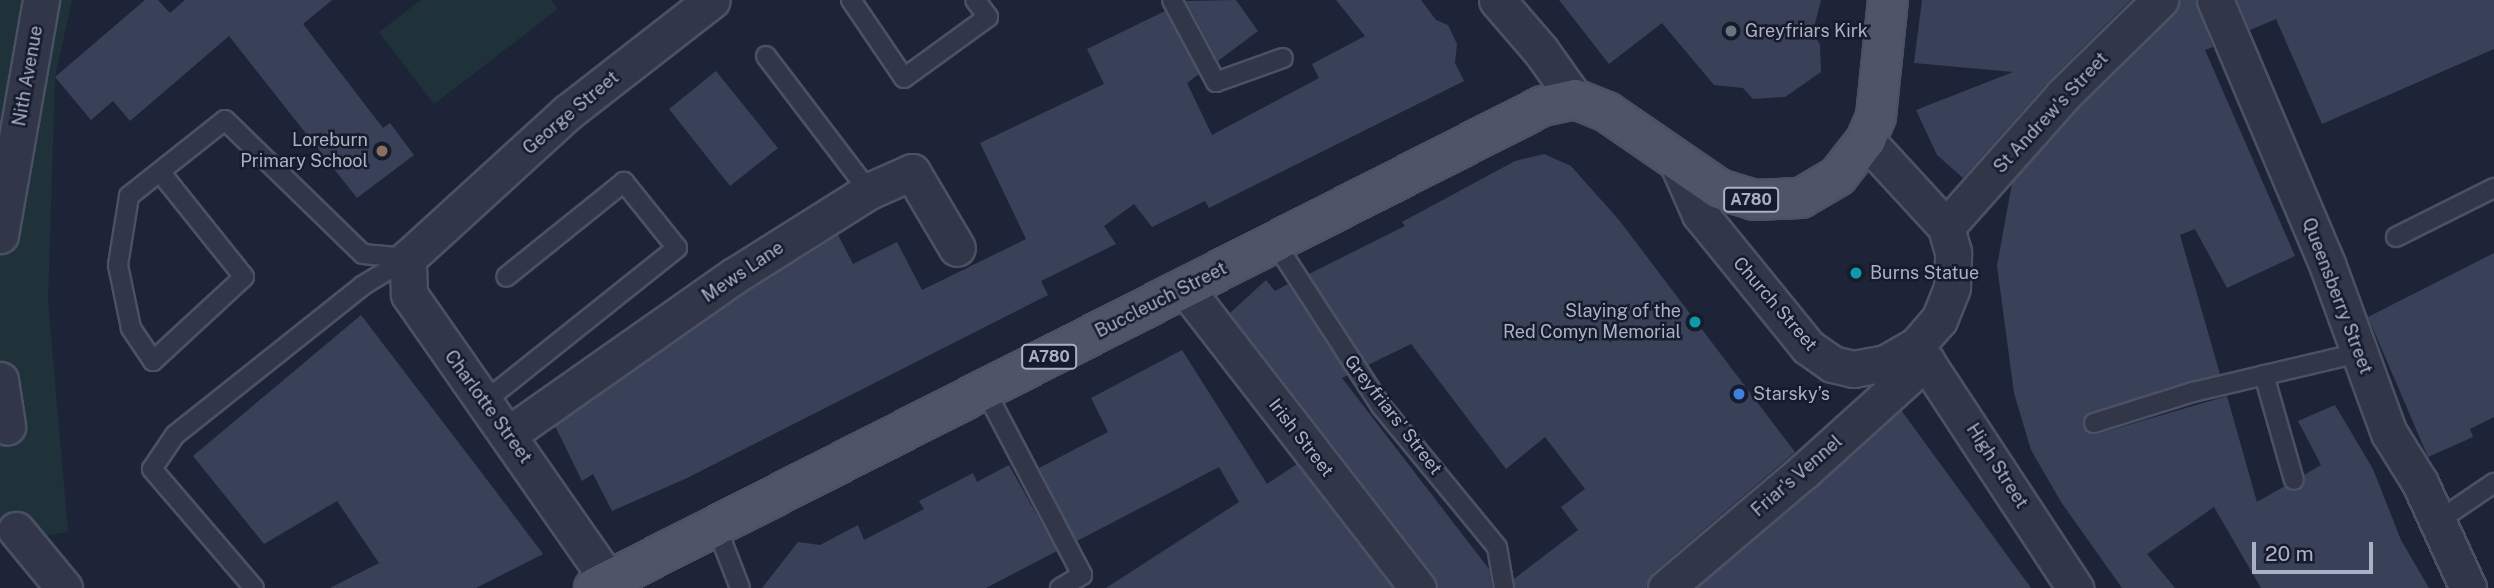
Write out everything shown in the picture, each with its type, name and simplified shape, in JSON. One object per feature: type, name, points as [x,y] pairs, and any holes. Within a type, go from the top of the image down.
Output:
[{"type":"main road","name":"A780","points":[[1575,99],[1607,111],[1719,189],[1754,200],[1801,198],[1838,176],[1866,141],[1877,116],[1888,0]]},
{"type":"main road","name":"Buccleuch Street","points":[[602,584],[1543,106],[1575,99]]},
{"type":"street","name":"Nith Avenue","points":[[0,235],[41,0]]},
{"type":"street","name":"George Street","points":[[408,258],[434,231],[568,112],[712,0]]},
{"type":"street","points":[[1497,0],[1541,51],[1575,99]]},
{"type":"street","name":"St Andrew's Street","points":[[1946,227],[2063,95],[2160,0]]},
{"type":"street","name":"Queensberry Street","points":[[2215,0],[2327,264],[2389,433],[2438,521],[2468,588]]},
{"type":"street","points":[[1866,141],[1946,227],[1953,252],[1952,287],[1939,320],[1921,353]]},
{"type":"street","name":"Church Street","points":[[1677,162],[1700,214],[1808,346],[1832,364],[1853,369],[1921,353]]},
{"type":"street","name":"Mews Lane","points":[[509,434],[734,276],[869,191],[912,172],[957,248]]},
{"type":"street","name":"Charlotte Street","points":[[408,258],[408,294],[509,434],[602,584]]},
{"type":"street","name":"Irish Street","points":[[1185,288],[1418,588]]},
{"type":"street","name":"Friar's Vennel","points":[[1666,588],[1803,472],[1921,353]]},
{"type":"street","name":"High Street","points":[[1921,353],[2075,588]]},
{"type":"street","points":[[0,380],[8,426]]},
{"type":"street","points":[[16,530],[64,588]]},
{"type":"lane","points":[[851,0],[904,78],[988,17],[975,0]]},
{"type":"lane","points":[[1172,0],[1216,82],[1283,58]]},
{"type":"lane","points":[[766,56],[869,191]]},
{"type":"lane","points":[[160,172],[244,277],[153,361],[131,328],[118,265],[129,196],[225,120],[363,254],[408,258]]},
{"type":"lane","points":[[484,402],[677,248],[624,181],[506,277]]},
{"type":"lane","points":[[2396,237],[2494,188]]},
{"type":"lane","name":"Greyfriars' Street","points":[[1275,242],[1381,406],[1497,547],[1504,588]]},
{"type":"lane","points":[[254,588],[152,469],[175,435],[362,286],[408,258]]},
{"type":"lane","points":[[2094,423],[2264,375],[2358,353]]},
{"type":"lane","points":[[2264,375],[2294,480]]},
{"type":"lane","points":[[985,390],[1082,575],[1060,588]]},
{"type":"lane","points":[[2438,521],[2494,483]]},
{"type":"lane","points":[[716,526],[740,588]]},
{"type":"shaded area","points":[[0,0],[72,0],[55,77],[48,301],[68,532],[0,543]]},
{"type":"shaded area","points":[[421,0],[551,0],[558,9],[434,104],[379,32]]},
{"type":"building","points":[[145,0],[158,0],[170,13],[185,0],[332,0],[303,24],[383,128],[390,123],[414,155],[357,198],[229,36],[130,121],[113,101],[91,120],[55,77]]},
{"type":"building","points":[[1236,0],[1258,31],[1218,61],[1186,1]]},
{"type":"building","points":[[1336,0],[1421,0],[1436,20],[1448,25],[1457,44],[1455,63],[1464,81],[1209,208],[1205,201],[1152,227],[1134,204],[1104,226],[1116,244],[1041,281],[1048,295],[687,478],[612,511],[593,474],[582,481],[555,426],[745,293],[838,235],[853,264],[897,242],[922,290],[1026,239],[980,143],[1104,84],[1087,49],[1165,11],[1199,74],[1187,83],[1212,135],[1319,78],[1312,64],[1365,36]]},
{"type":"building","points":[[1559,0],[1821,0],[1813,31],[1820,45],[1821,72],[1785,97],[1753,99],[1743,88],[1714,85],[1662,23],[1609,64]]},
{"type":"building","points":[[1922,0],[2131,0],[2049,81],[1963,178],[1937,155],[1916,110],[2013,72],[1914,63]]},
{"type":"building","points":[[2180,0],[2195,0],[2213,47],[2205,50],[2295,256],[2227,288],[2195,229],[2180,235],[2220,374],[2091,412],[2083,427],[2097,434],[2227,396],[2257,502],[2285,486],[2298,491],[2305,483],[2304,475],[2321,465],[2298,421],[2335,405],[2373,469],[2401,540],[2429,588],[2261,588],[2214,507],[2147,554],[2175,588],[2122,588],[2061,502],[2031,450],[2014,393],[1997,266],[2012,183],[2078,109],[2174,14]]},
{"type":"building","points":[[2237,0],[2494,0],[2494,49],[2322,124],[2276,19],[2250,30]]},
{"type":"building","points":[[716,71],[778,148],[730,186],[669,109]]},
{"type":"building","points":[[1544,154],[1571,166],[1619,220],[1795,452],[1653,573],[1646,588],[1515,588],[1514,579],[1578,530],[1561,507],[1585,489],[1545,437],[1506,469],[1411,344],[1368,365],[1309,274],[1405,226],[1402,222],[1515,161]]},
{"type":"building","points":[[2494,253],[2494,417],[2470,429],[2473,437],[2428,457],[2368,317]]},
{"type":"building","points":[[1266,280],[1275,291],[1288,284],[1348,375],[1342,378],[1489,569],[1492,588],[1438,588],[1434,576],[1230,313]]},
{"type":"building","points":[[361,315],[543,554],[476,588],[330,588],[379,563],[337,501],[264,544],[193,456]]},
{"type":"building","points":[[1182,350],[1267,484],[1297,464],[1393,588],[1106,588],[1239,502],[1219,467],[1077,541],[1039,468],[1108,432],[1091,398]]},
{"type":"building","points":[[1901,410],[2031,588],[1697,588],[1816,487]]},
{"type":"building","points":[[1009,465],[1057,551],[986,588],[762,588],[798,542],[820,545],[858,525],[864,540],[924,509],[919,501],[973,473],[977,482]]},
{"type":"place","name":"Greyfriars Kirk","points":[[1731,31]]},
{"type":"place","name":"Loreburn Primary School","points":[[382,151]]},
{"type":"place","name":"Burns Statue","points":[[1856,273]]},
{"type":"place","name":"Slaying of the Red Comyn Memorial","points":[[1695,322]]},
{"type":"place","name":"Starsky’s","points":[[1739,394]]}]
